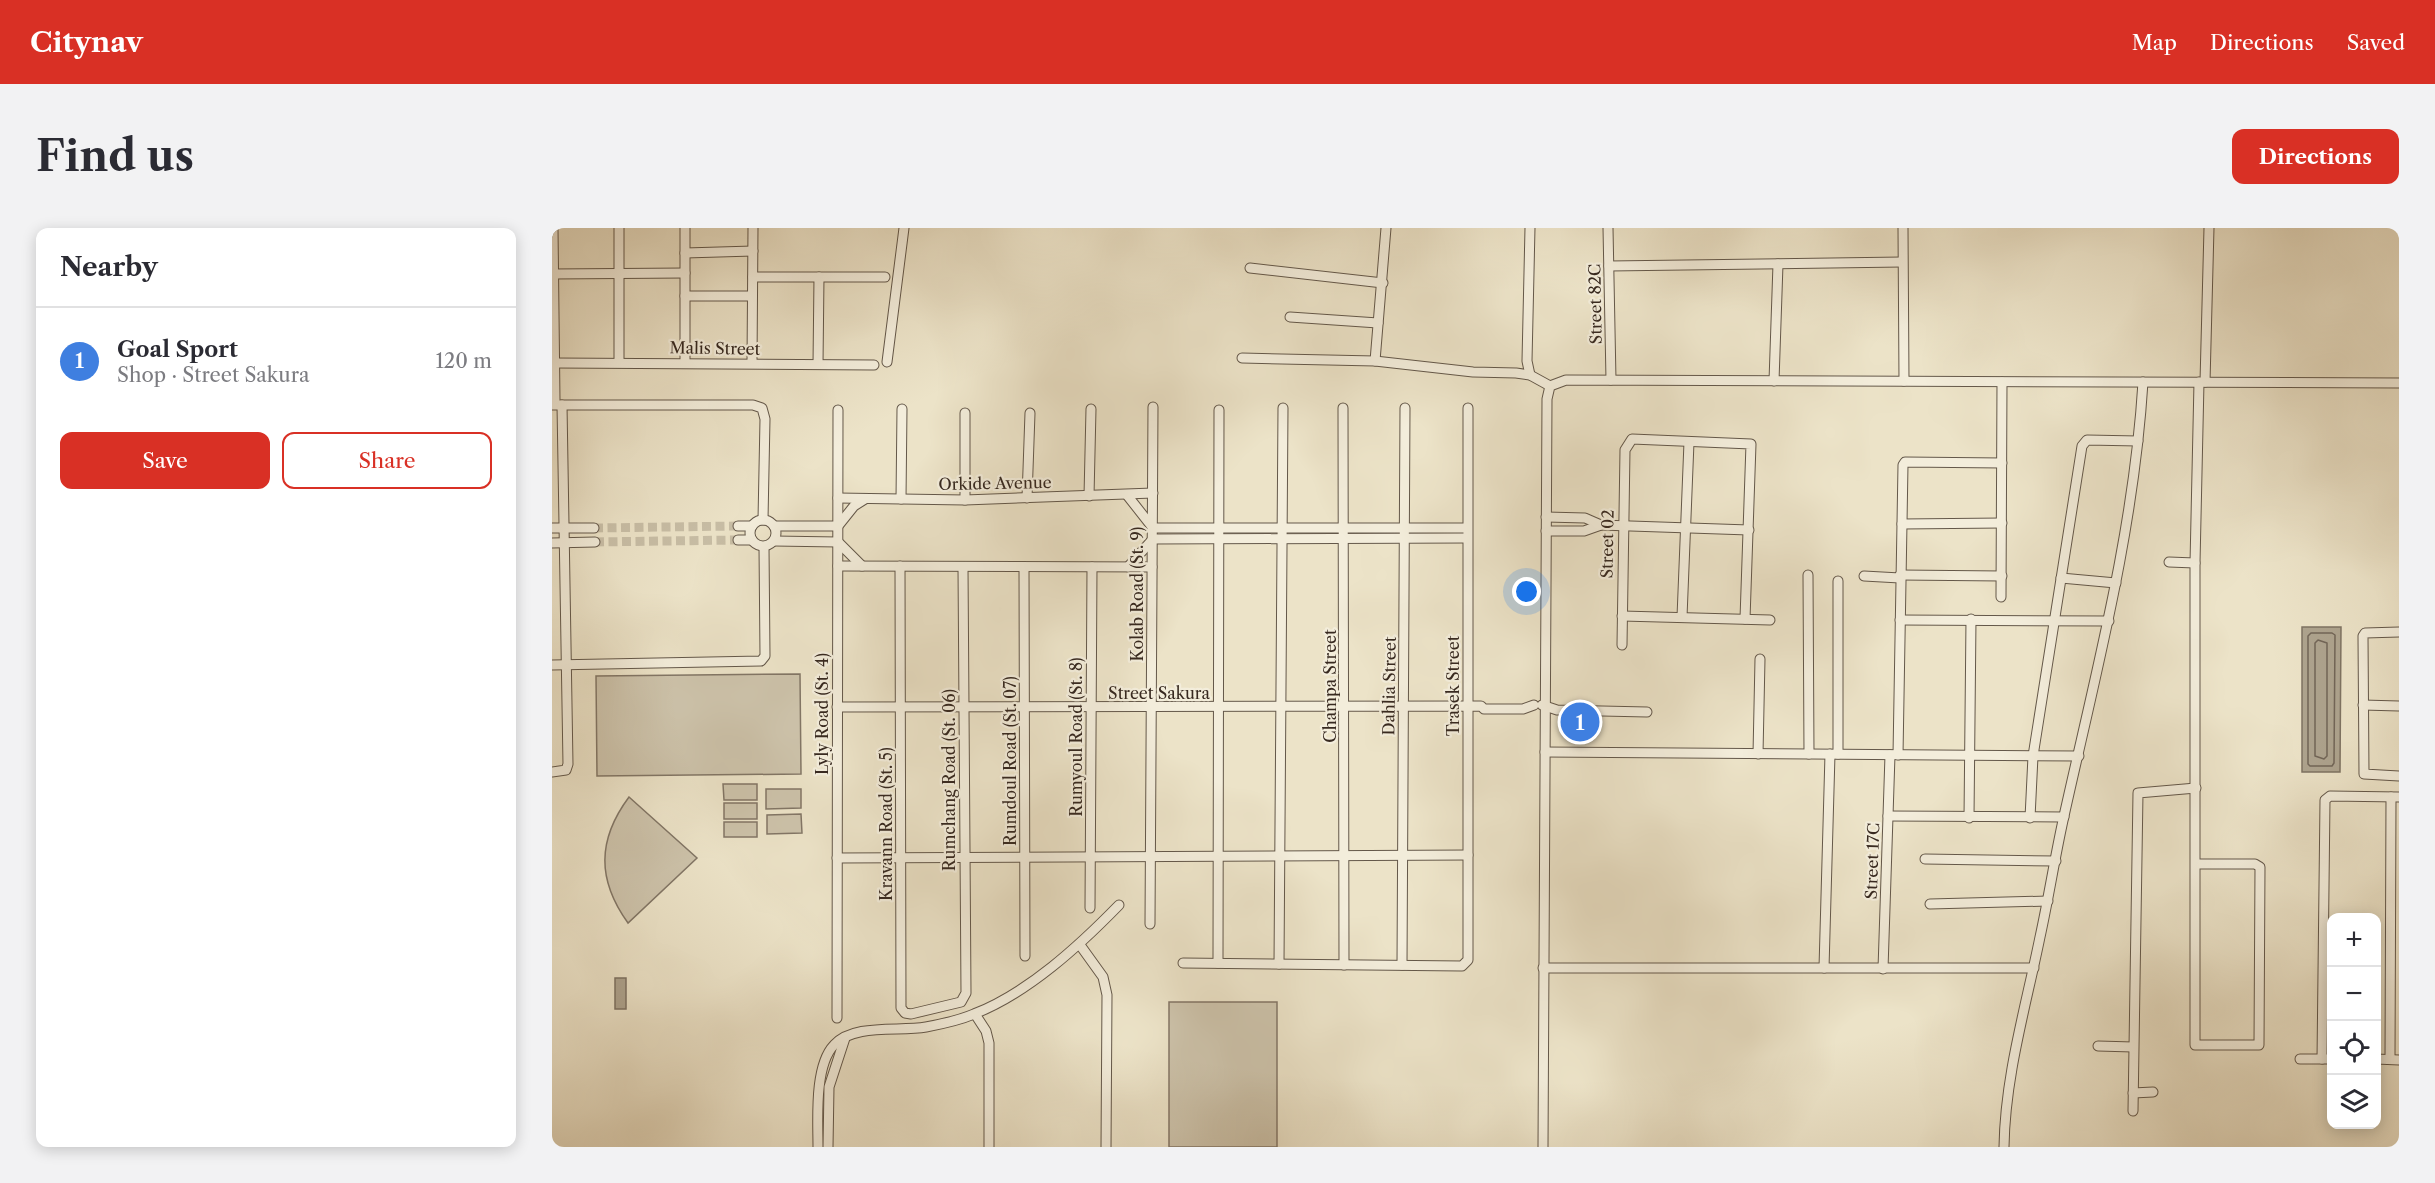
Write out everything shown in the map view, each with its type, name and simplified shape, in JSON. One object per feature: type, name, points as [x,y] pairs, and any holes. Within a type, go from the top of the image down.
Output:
[{"type":"street","points":[[552,772],[566,770],[564,529],[556,403],[553,228]]},
{"type":"street","points":[[619,228],[619,362]]},
{"type":"street","points":[[685,228],[685,363]]},
{"type":"street","points":[[752,363],[753,228]]},
{"type":"street","points":[[1374,361],[1383,283],[1386,228]]},
{"type":"street","points":[[1530,228],[1527,361],[1530,375]]},
{"type":"street","name":"Street 82C","points":[[1608,228],[1611,380]]},
{"type":"street","points":[[1903,228],[1904,381]]},
{"type":"street","points":[[2195,864],[2255,864],[2260,867],[2259,1045],[2195,1045],[2195,864],[2196,788],[2195,563],[2209,228]]},
{"type":"street","points":[[887,362],[904,229]]},
{"type":"street","points":[[685,253],[753,251]]},
{"type":"street","points":[[1609,266],[1902,262]]},
{"type":"street","points":[[1774,381],[1778,264]]},
{"type":"street","points":[[1250,268],[1383,283]]},
{"type":"street","points":[[552,274],[685,273]]},
{"type":"street","points":[[753,277],[885,277]]},
{"type":"street","points":[[818,364],[819,277]]},
{"type":"street","points":[[685,296],[753,296]]},
{"type":"street","points":[[1290,317],[1378,323]]},
{"type":"street","points":[[1242,358],[1374,361],[1530,375],[1551,386],[1566,380],[2399,383]]},
{"type":"street","name":"Malis Street","points":[[555,363],[874,365]]},
{"type":"street","points":[[2001,597],[2002,382]]},
{"type":"street","points":[[2004,1147],[2005,1122],[2013,1070],[2064,817],[2116,584],[2138,441],[2143,382]]},
{"type":"street","points":[[1543,1147],[1547,399],[1551,386]]},
{"type":"street","points":[[556,403],[753,405],[762,408],[765,419],[763,520]]},
{"type":"street","name":"Kolab Road (St. 9)","points":[[1150,924],[1153,407]]},
{"type":"street","points":[[1279,964],[1283,408]]},
{"type":"street","name":"Champa Street","points":[[1343,408],[1344,965]]},
{"type":"street","name":"Dahlia Street","points":[[1402,965],[1405,408]]},
{"type":"street","name":"Trasek Street","points":[[1402,965],[1462,966],[1468,960],[1468,408]]},
{"type":"street","points":[[901,499],[902,409]]},
{"type":"street","name":"Lyly Road (St. 4)","points":[[837,1018],[838,410]]},
{"type":"street","points":[[1089,496],[1091,410]]},
{"type":"street","points":[[1218,963],[1219,410]]},
{"type":"street","points":[[965,413],[965,500]]},
{"type":"street","points":[[1027,498],[1030,413]]},
{"type":"street","name":"Street 02","points":[[1622,645],[1622,526],[1627,444],[1632,439],[1689,442]]},
{"type":"street","points":[[2030,818],[2034,756],[2083,442],[2138,441]]},
{"type":"street","points":[[1682,617],[1689,442],[1751,444],[1745,619]]},
{"type":"street","name":"Street 17C","points":[[1883,969],[1888,816],[1894,755],[1900,620],[1903,465],[1905,462],[2001,463]]},
{"type":"street","name":"Orkide Avenue","points":[[838,498],[965,500],[1153,493]]},
{"type":"street","points":[[1127,495],[1153,528],[1345,528],[1405,533],[1467,533]]},
{"type":"street","points":[[763,520],[774,526],[838,526],[854,506],[867,498]]},
{"type":"street","points":[[1546,518],[1585,518],[1601,525],[1749,530]]},
{"type":"street","points":[[738,526],[752,526],[763,520]]},
{"type":"street","points":[[1902,524],[2002,523]]},
{"type":"street","points":[[1546,531],[1584,531],[1601,525]]},
{"type":"street","points":[[752,526],[752,540],[757,545],[764,547],[774,541],[838,542],[862,566]]},
{"type":"street","points":[[774,526],[777,534],[774,541]]},
{"type":"street","points":[[552,528],[594,528]]},
{"type":"street","points":[[1128,567],[1153,539],[1345,538],[1405,533]]},
{"type":"street","points":[[738,540],[752,540]]},
{"type":"street","points":[[552,543],[595,542]]},
{"type":"street","points":[[552,665],[761,661],[765,656],[764,547]]},
{"type":"street","points":[[2169,562],[2195,563]]},
{"type":"street","points":[[838,566],[1152,567]]},
{"type":"street","name":"Kravann Road (St. 5)","points":[[900,566],[901,1008],[905,1013],[912,1014],[961,1002],[966,993]]},
{"type":"street","name":"Rumchang Road (St. 06)","points":[[963,567],[966,993]]},
{"type":"street","name":"Rumdoul Road (St. 07)","points":[[1024,567],[1025,956]]},
{"type":"street","name":"Rumyoul Road (St. 8)","points":[[1090,908],[1092,567]]},
{"type":"street","points":[[1808,575],[1809,754]]},
{"type":"street","points":[[1864,576],[2001,576]]},
{"type":"street","points":[[2061,578],[2116,584]]},
{"type":"street","points":[[1824,968],[1834,754],[1838,581]]},
{"type":"street","points":[[1622,616],[1770,620]]},
{"type":"street","points":[[1969,818],[1971,619]]},
{"type":"street","points":[[1900,620],[2109,621]]},
{"type":"street","points":[[2399,632],[2364,634],[2363,705],[2364,774],[2399,776]]},
{"type":"street","points":[[1758,754],[1760,659]]},
{"type":"street","name":"Street Sakura","points":[[837,707],[1403,708],[1523,703],[1545,705],[1557,710],[1647,712]]},
{"type":"street","name":"Street Sakura","points":[[1481,706],[1484,709],[1523,709],[1534,705]]},
{"type":"street","points":[[2363,705],[2399,706]]},
{"type":"street","points":[[1545,752],[2079,756]]},
{"type":"street","points":[[2133,1111],[2138,793],[2196,788]]},
{"type":"street","points":[[2300,1059],[2327,1059],[2325,800],[2331,796],[2395,797],[2394,1060]]},
{"type":"street","points":[[1888,816],[2064,817]]},
{"type":"street","points":[[837,858],[1468,855]]},
{"type":"street","points":[[1925,859],[2056,861]]},
{"type":"street","points":[[1930,904],[2048,901]]},
{"type":"street","points":[[818,1147],[822,1072],[834,1045],[844,1038],[865,1032],[927,1027],[975,1014],[1026,985],[1080,945],[1119,905]]},
{"type":"street","points":[[1080,945],[1103,977],[1107,994],[1106,1147]]},
{"type":"street","points":[[1184,963],[1402,965]]},
{"type":"street","points":[[1544,968],[2034,968]]},
{"type":"street","points":[[975,1014],[986,1031],[989,1044],[988,1147]]},
{"type":"street","points":[[828,1147],[829,1087],[844,1038]]},
{"type":"street","points":[[2098,1046],[2133,1047]]},
{"type":"street","points":[[2133,1093],[2153,1092]]},
{"type":"shaded area","points":[[800,674],[801,774],[597,776],[596,676]]},
{"type":"shaded area","points":[[723,784],[757,784],[757,800],[724,800]]},
{"type":"shaded area","points":[[766,789],[801,789],[801,808],[766,809]]},
{"type":"shaded area","points":[[629,797],[697,858],[628,923],[611,891],[606,876],[605,860],[606,844],[611,829]]},
{"type":"shaded area","points":[[724,803],[757,803],[757,819],[724,819]]},
{"type":"shaded area","points":[[801,814],[802,833],[767,834],[767,815]]},
{"type":"shaded area","points":[[724,822],[757,822],[757,837],[724,837]]},
{"type":"shaded area","points":[[1169,1002],[1277,1002],[1277,1147],[1169,1147]]},
{"type":"water","points":[[2302,627],[2341,627],[2340,772],[2302,772]]},
{"type":"water","points":[[615,978],[626,978],[626,1009],[615,1009]]},
{"type":"tunnel","points":[[594,528],[738,526]]},
{"type":"tunnel","points":[[595,542],[738,540]]},
{"type":"place","name":"Goal Sport","points":[[1580,722]]}]
